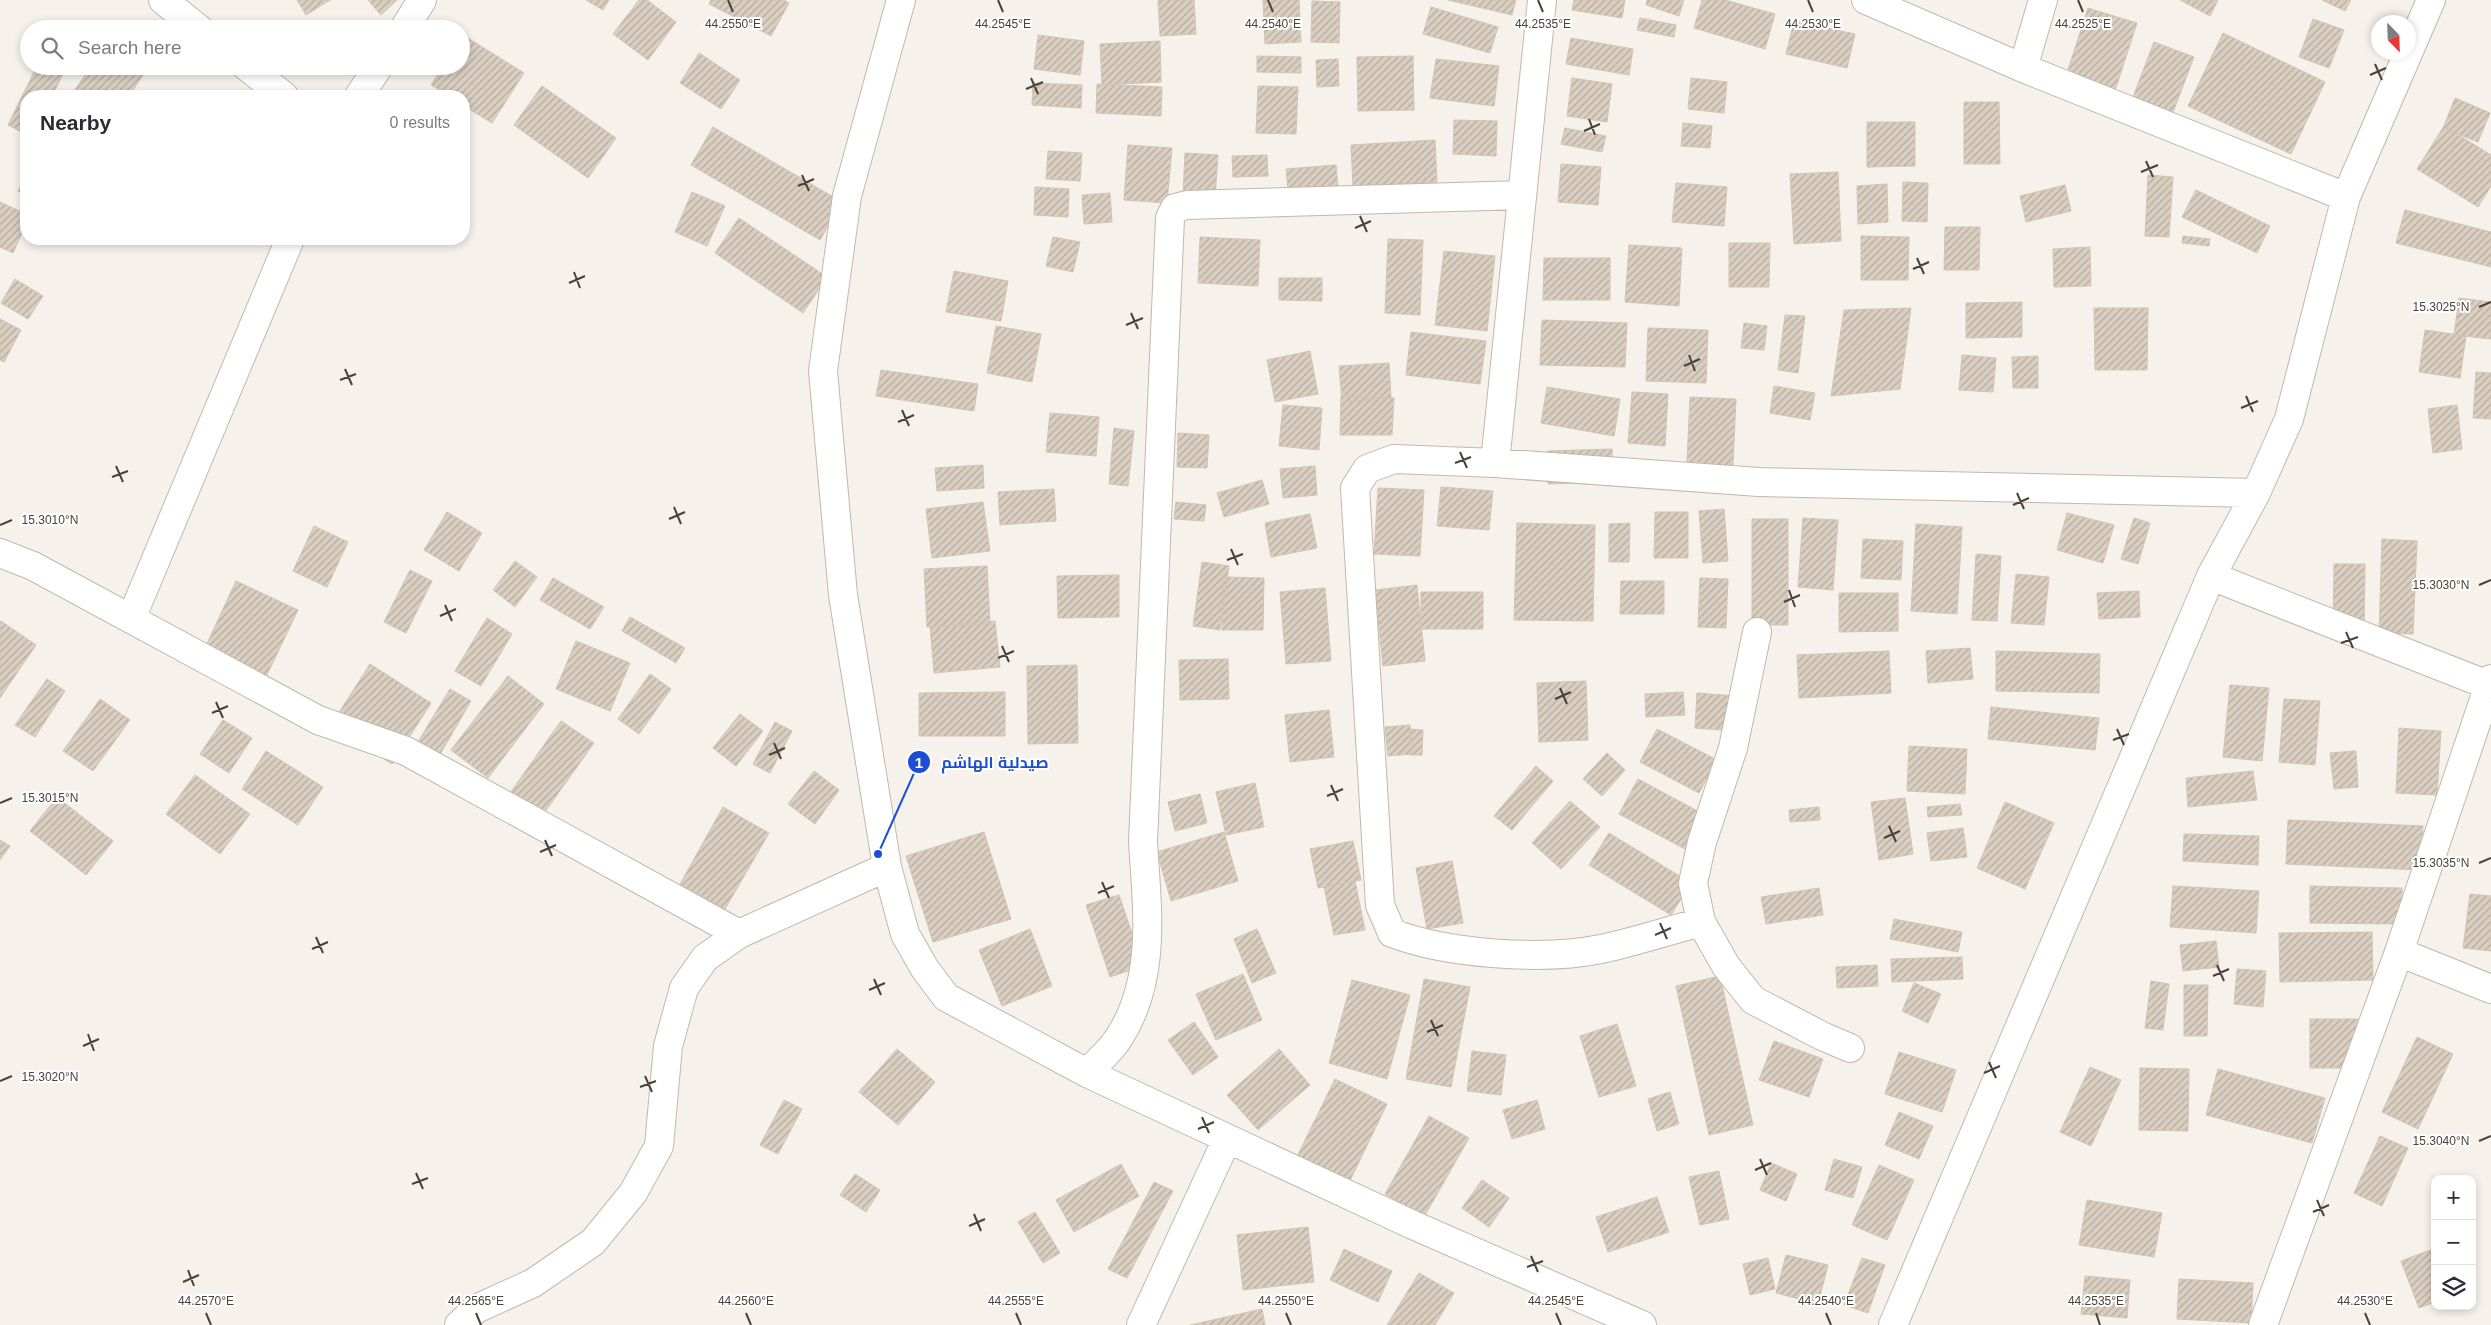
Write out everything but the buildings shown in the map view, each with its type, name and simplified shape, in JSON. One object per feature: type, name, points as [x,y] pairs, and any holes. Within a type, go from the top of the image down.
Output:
[{"type":"street","points":[[163,0],[188,20]]},
{"type":"street","points":[[410,20],[422,0]]},
{"type":"street","points":[[900,0],[847,196],[823,371],[843,595],[887,867],[905,934],[925,969],[946,997],[1086,1073],[1413,1225],[1642,1325]]},
{"type":"street","points":[[1495,463],[1542,0]]},
{"type":"street","points":[[1866,0],[2023,68],[2346,196]]},
{"type":"street","points":[[2023,68],[2043,0]]},
{"type":"street","points":[[1893,1325],[2211,576],[2256,493],[2289,419],[2346,196],[2431,0]]},
{"type":"street","points":[[257,75],[276,90]]},
{"type":"street","points":[[363,90],[373,75]]},
{"type":"street","points":[[1086,1073],[1120,1037],[1141,993],[1148,944],[1143,842],[1170,218],[1175,208],[1187,206],[1522,195]]},
{"type":"street","points":[[131,619],[287,245]]},
{"type":"street","points":[[1700,922],[1599,950],[1528,956],[1420,943],[1392,933],[1380,905],[1355,488],[1367,469],[1394,459],[1495,463],[1759,482],[2256,493]]},
{"type":"street","points":[[0,553],[33,566],[318,720],[406,751],[739,934]]},
{"type":"street","points":[[2211,576],[2490,682],[2399,952],[2263,1325]]},
{"type":"street","points":[[1757,632],[1733,748],[1702,842],[1693,883],[1700,922],[1726,966],[1753,1000],[1822,1036],[1850,1048]]},
{"type":"street","points":[[459,1325],[476,1309],[533,1283],[593,1242],[633,1194],[659,1146],[668,1046],[684,988],[705,958],[739,934],[887,867]]},
{"type":"street","points":[[2399,952],[2491,989]]},
{"type":"street","points":[[1142,1325],[1227,1139]]},
{"type":"place","name":"صيدلية الهاشم","points":[[878,854]]}]
